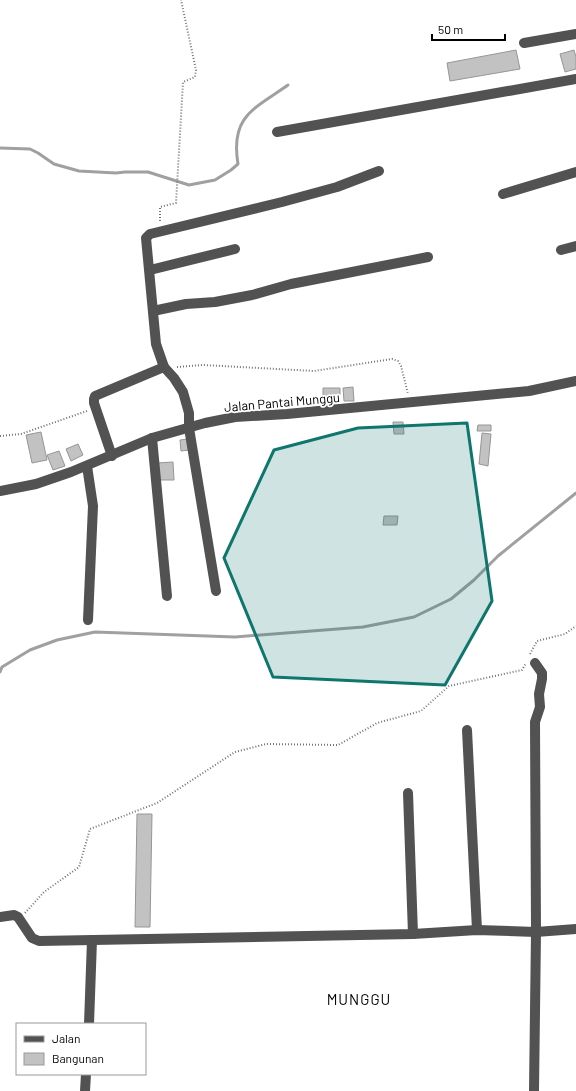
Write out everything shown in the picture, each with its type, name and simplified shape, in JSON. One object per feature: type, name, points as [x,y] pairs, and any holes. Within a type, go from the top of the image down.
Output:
[{"type":"street","points":[[524,43],[576,34]]},
{"type":"street","points":[[277,132],[576,79]]},
{"type":"street","points":[[216,591],[189,428],[188,413],[183,392],[174,378],[164,367],[156,344],[146,238],[150,234],[161,231],[282,202],[337,187],[379,171]]},
{"type":"street","points":[[503,194],[576,172]]},
{"type":"street","points":[[561,250],[576,246]]},
{"type":"street","points":[[150,270],[235,250]]},
{"type":"street","points":[[153,311],[186,304],[215,302],[291,284],[428,257]]},
{"type":"street","points":[[112,456],[95,407],[95,396],[164,367]]},
{"type":"street","name":"Jalan Pantai Munggu","points":[[0,491],[36,484],[87,466],[152,438],[235,417],[410,404],[529,392],[576,381]]},
{"type":"street","points":[[152,438],[167,596]]},
{"type":"street","points":[[87,466],[93,506],[88,620]]},
{"type":"street","points":[[534,1091],[536,932],[535,722],[540,707],[539,694],[542,679],[542,673],[535,663]]},
{"type":"street","points":[[467,730],[477,930]]},
{"type":"street","points":[[408,793],[412,934]]},
{"type":"street","points":[[0,917],[14,915],[20,918],[32,938],[39,941],[412,934],[477,930],[536,932],[576,929]]},
{"type":"street","points":[[88,1023],[92,940]]},
{"type":"street","points":[[86,1075],[86,1091]]},
{"type":"path","points":[[161,231],[160,207],[176,203],[183,82],[195,78],[196,70],[181,0]]},
{"type":"path","points":[[164,367],[203,365],[314,371],[392,359],[398,361],[401,366],[410,404]]},
{"type":"path","points":[[0,436],[21,434],[95,407]]},
{"type":"path","points":[[20,918],[44,892],[79,867],[90,829],[157,803],[235,752],[266,744],[338,745],[377,723],[421,712],[449,686],[522,670],[537,641],[565,634],[576,626]]},
{"type":"highlighted area","points":[[467,423],[492,601],[445,685],[273,677],[224,558],[274,450],[358,428]]},
{"type":"building","points":[[516,50],[520,69],[450,81],[447,63]]},
{"type":"building","points":[[574,50],[576,57],[576,69],[565,72],[560,54]]},
{"type":"building","points":[[353,387],[354,401],[344,401],[343,388]]},
{"type":"building","points":[[323,388],[340,388],[340,395],[323,396]]},
{"type":"building","points":[[393,422],[403,422],[404,434],[394,434]]},
{"type":"building","points":[[478,425],[491,425],[491,431],[477,431]]},
{"type":"building","points":[[41,432],[47,460],[32,463],[26,435]]},
{"type":"building","points":[[482,433],[491,434],[488,466],[479,464]]},
{"type":"building","points":[[188,439],[189,450],[181,451],[180,440]]},
{"type":"building","points":[[78,444],[83,455],[71,461],[66,449]]},
{"type":"building","points":[[59,451],[65,466],[53,470],[47,455]]},
{"type":"building","points":[[173,462],[174,480],[158,480],[157,463]]},
{"type":"building","points":[[384,516],[398,516],[397,525],[383,525]]},
{"type":"building","points":[[137,814],[152,814],[150,927],[135,927]]},
{"type":"waterway","points":[[0,148],[30,149],[54,164],[79,171],[116,173],[148,172],[189,185],[215,180],[238,164],[236,148],[238,135],[241,124],[247,116],[255,108],[288,85]]},
{"type":"waterway","points":[[0,672],[2,667],[30,650],[57,640],[95,632],[235,637],[363,627],[414,617],[451,599],[474,580],[498,556],[576,493]]},
{"type":"district","name":"MUNGGU","points":[[359,1000]]}]
